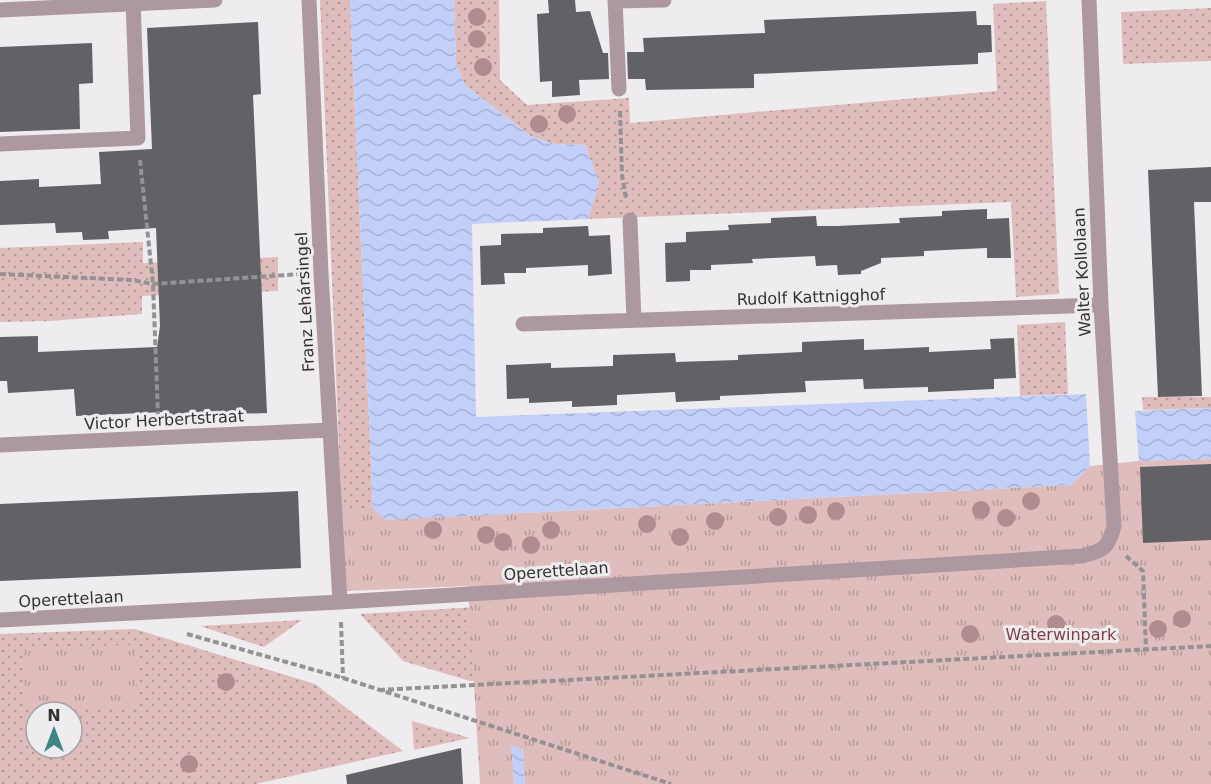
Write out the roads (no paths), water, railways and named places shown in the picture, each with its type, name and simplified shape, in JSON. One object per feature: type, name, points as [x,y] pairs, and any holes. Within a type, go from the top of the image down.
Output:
[{"type":"street","points":[[0,10],[133,2],[215,0]]},
{"type":"street","name":"Franz Lehársingel","points":[[309,0],[329,430],[340,602]]},
{"type":"street","points":[[619,89],[615,1],[664,0]]},
{"type":"street","name":"Walter Kollolaan","points":[[1089,0],[1101,305],[1114,526],[1110,542]]},
{"type":"street","points":[[0,144],[138,138],[133,2]]},
{"type":"street","points":[[630,220],[634,320]]},
{"type":"street","name":"Rudolf Kattnigghof","points":[[523,324],[1101,305]]},
{"type":"street","name":"Victor Herbertstraat","points":[[0,445],[329,430]]},
{"type":"street","name":"Operettelaan","points":[[0,620],[340,602],[1082,556],[1099,551],[1110,542]]},
{"type":"water","points":[[350,0],[454,0],[456,64],[465,85],[532,137],[555,144],[585,145],[599,182],[588,219],[472,224],[476,417],[1086,394],[1090,466],[1071,485],[386,520],[373,509]]},
{"type":"water","points":[[1211,408],[1211,459],[1139,461],[1135,411]]},
{"type":"water","points":[[511,745],[523,750],[525,784],[514,784]]},
{"type":"park label","name":"Waterwinpark","points":[[1061,634]]}]
